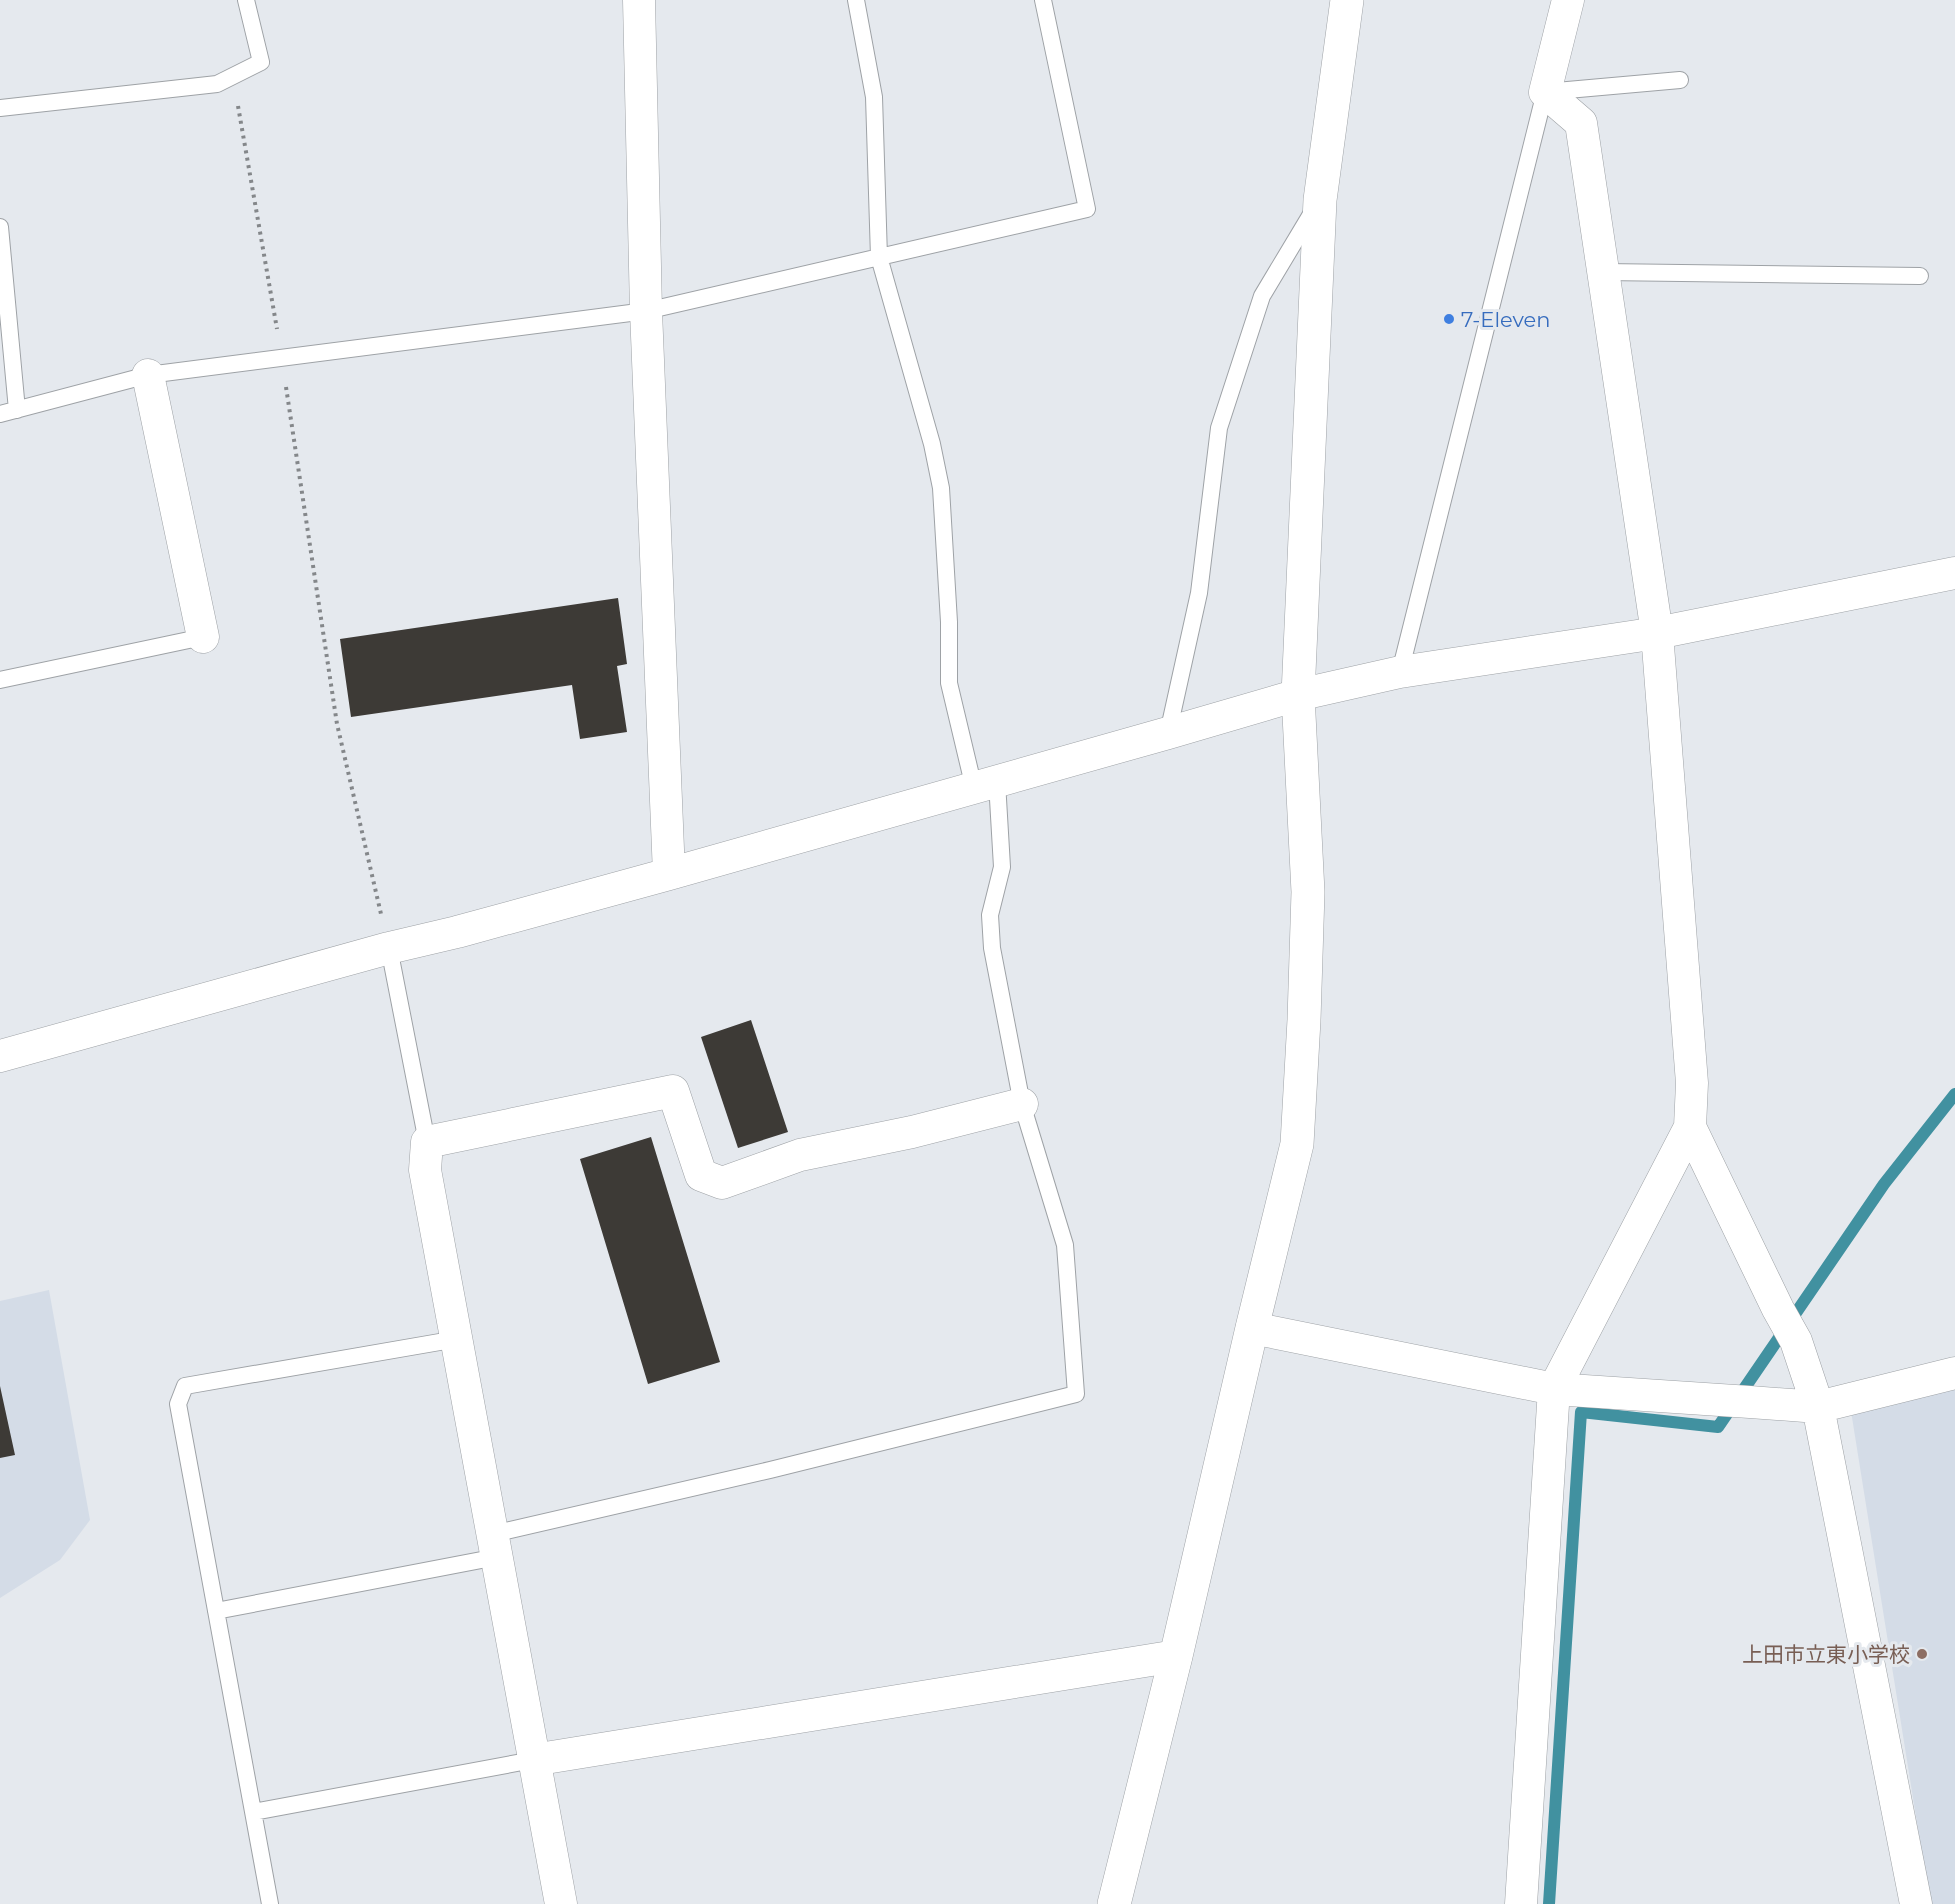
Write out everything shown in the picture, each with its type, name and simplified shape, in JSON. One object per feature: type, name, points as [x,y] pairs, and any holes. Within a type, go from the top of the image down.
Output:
[{"type":"street","points":[[639,0],[645,311],[669,874]]},
{"type":"street","points":[[1114,1904],[1176,1656],[1297,1144],[1308,892],[1298,695],[1320,200],[1347,0]]},
{"type":"street","points":[[1521,1904],[1554,1389],[1690,1127],[1692,1083],[1657,633],[1581,123],[1545,92],[1568,0]]},
{"type":"street","points":[[148,375],[203,638]]},
{"type":"street","points":[[0,1056],[389,948],[457,932],[669,874],[1168,734],[1298,695],[1400,672],[1657,633],[1955,573]]},
{"type":"street","points":[[561,1904],[425,1170],[428,1142],[673,1091],[701,1175],[722,1183],[800,1155],[912,1132],[1022,1104]]},
{"type":"street","points":[[1690,1127],[1778,1309],[1796,1341],[1818,1407],[1916,1904]]},
{"type":"street","points":[[1252,1328],[1554,1389],[1818,1407],[1955,1373]]},
{"type":"street","points":[[533,1760],[1176,1656]]},
{"type":"lane","points":[[0,108],[217,84],[261,62],[246,0]]},
{"type":"lane","points":[[216,1611],[495,1545],[770,1470],[1076,1395],[1065,1245],[1022,1104],[992,948],[990,915],[1002,867],[985,785],[949,683],[949,622],[941,488],[932,444],[879,257],[874,97],[856,0]]},
{"type":"lane","points":[[0,414],[148,375],[281,356],[376,347],[645,311],[1087,209],[1043,0]]},
{"type":"lane","points":[[1400,672],[1545,92],[1680,80]]},
{"type":"lane","points":[[1168,734],[1199,592],[1219,428],[1262,296],[1320,200]]},
{"type":"lane","points":[[0,227],[17,410]]},
{"type":"lane","points":[[1603,272],[1920,276]]},
{"type":"lane","points":[[0,680],[203,638]]},
{"type":"lane","points":[[389,948],[428,1142]]},
{"type":"lane","points":[[270,1904],[178,1404],[185,1386],[457,1339]]},
{"type":"lane","points":[[254,1812],[533,1760]]},
{"type":"path","points":[[233,76],[281,356],[337,724],[389,948]]},
{"type":"shaded area","points":[[49,1290],[90,1520],[60,1560],[0,1598],[0,1301]]},
{"type":"shaded area","name":"上田市立東小学校","points":[[1955,1377],[1955,1904],[1930,1904],[1850,1405]]},
{"type":"building","points":[[618,598],[627,664],[617,666],[627,732],[580,739],[572,685],[351,717],[340,639]]},
{"type":"building","points":[[751,1020],[788,1132],[738,1148],[701,1037]]},
{"type":"building","points":[[651,1137],[720,1362],[648,1384],[580,1159]]},
{"type":"building","points":[[0,1386],[15,1455],[0,1458]]},
{"type":"waterway","points":[[1549,1904],[1581,1412],[1718,1427],[1884,1184],[1955,1094]]},
{"type":"place","name":"7-Eleven","points":[[1449,319]]},
{"type":"place","name":"上田市立東小学校","points":[[1922,1654]]}]
